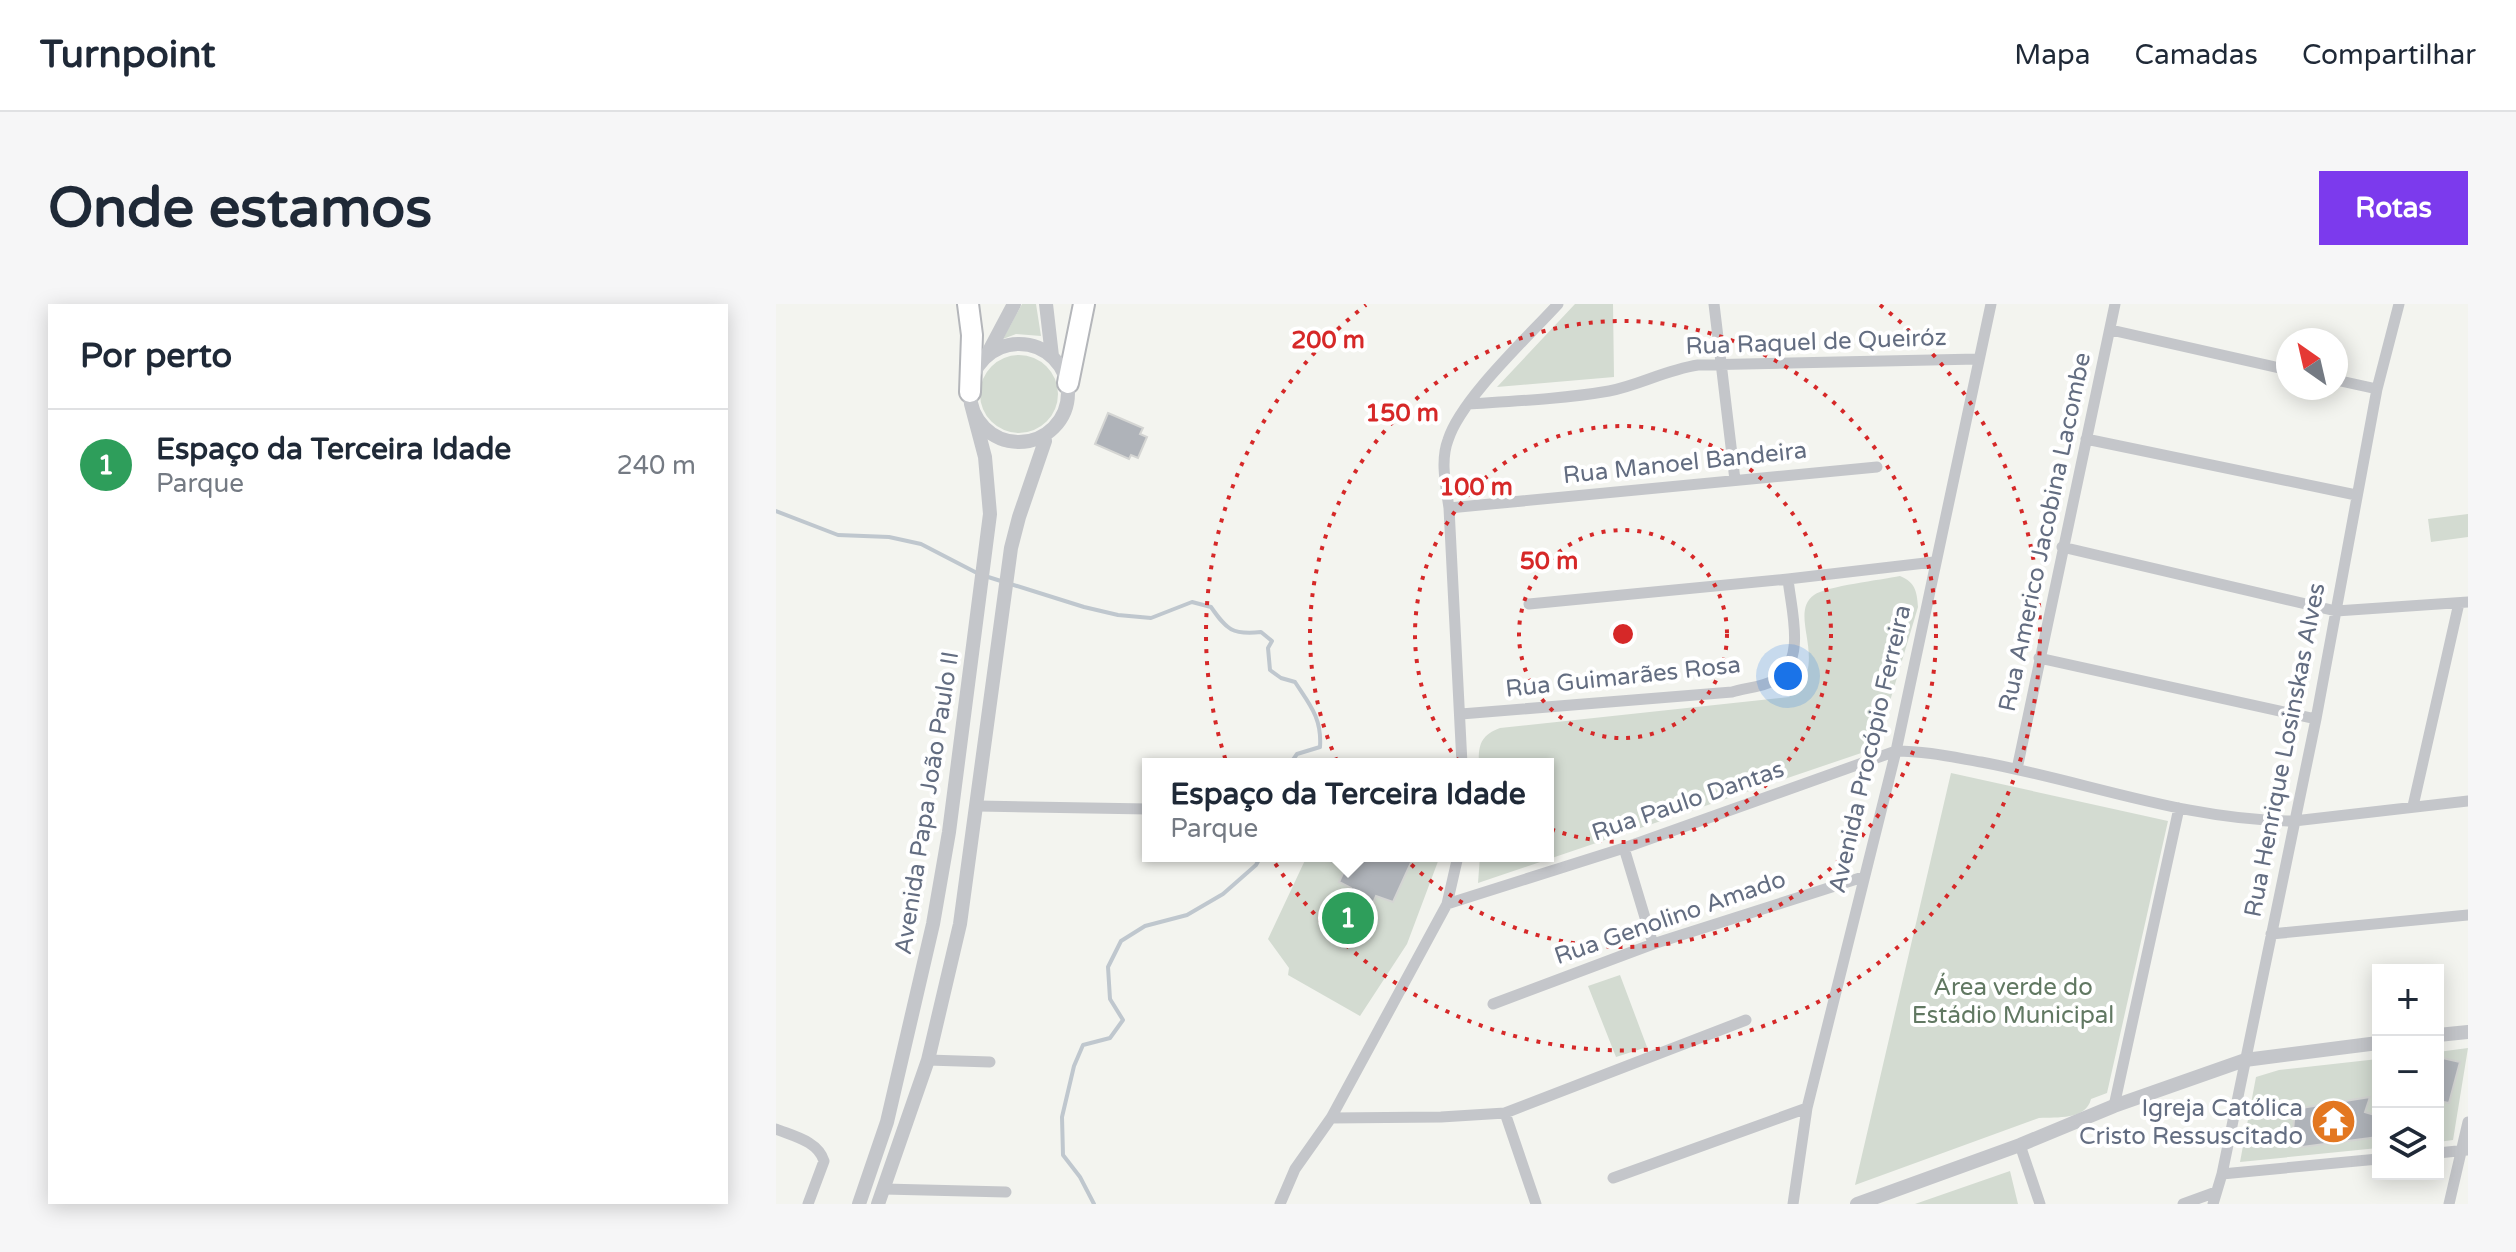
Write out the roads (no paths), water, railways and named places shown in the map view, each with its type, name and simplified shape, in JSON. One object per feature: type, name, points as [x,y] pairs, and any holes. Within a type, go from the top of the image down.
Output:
[{"type":"highway","points":[[968,304],[972,335],[970,398]]},
{"type":"highway","points":[[1068,383],[1084,304]]},
{"type":"street","points":[[987,356],[1014,304]]},
{"type":"street","points":[[1046,304],[1052,356]]},
{"type":"street","points":[[1462,758],[1449,508],[1444,468],[1447,442],[1468,404],[1558,304]]},
{"type":"street","points":[[1714,304],[1735,480]]},
{"type":"street","name":"Avenida Procópio Ferreira","points":[[1793,1204],[1807,1108],[1896,751],[1991,304]]},
{"type":"street","name":"Rua Americo Jacobina Lacombe","points":[[2017,769],[2115,304]]},
{"type":"street","name":"Rua Henrique Losinskas Alves","points":[[2214,1198],[2222,1174],[2316,719],[2377,389],[2399,304]]},
{"type":"street","points":[[2111,330],[2276,367]]},
{"type":"street","points":[[1012,344],[1027,344],[1052,356],[1063,368],[1069,398],[1065,414],[1056,427],[1043,437],[1013,443],[986,430],[976,418],[970,398],[978,366],[987,356],[1012,344]]},
{"type":"street","name":"Rua Raquel de Queiróz","points":[[1468,404],[1613,390],[1674,369],[1720,365],[1978,359]]},
{"type":"street","points":[[2348,383],[2377,389]]},
{"type":"street","name":"Avenida Papa João Paulo II","points":[[859,1204],[887,1122],[933,924],[949,832],[990,514],[985,457],[970,398]]},
{"type":"street","name":"Avenida Papa João Paulo II","points":[[878,1204],[928,1060],[960,924],[1011,548],[1045,441],[1043,437]]},
{"type":"street","points":[[2086,439],[2356,495]]},
{"type":"street","name":"Rua Manoel Bandeira","points":[[1449,508],[1877,467]]},
{"type":"street","points":[[2062,547],[2336,611],[2464,602],[2413,806]]},
{"type":"street","points":[[1529,604],[1934,562]]},
{"type":"street","name":"Rua Guimarães Rosa","points":[[1461,714],[1732,692],[1773,682],[1787,671],[1795,652],[1788,579]]},
{"type":"street","points":[[2039,658],[2316,719]]},
{"type":"street","points":[[1896,751],[1920,751],[2017,769],[2179,808],[2238,818],[2294,821],[2468,801]]},
{"type":"street","name":"Rua Paulo Dantas","points":[[1447,904],[1624,848],[1896,751]]},
{"type":"street","points":[[978,806],[1142,809]]},
{"type":"street","points":[[2114,1106],[2179,808]]},
{"type":"street","points":[[1624,848],[1653,944]]},
{"type":"street","points":[[1280,1204],[1295,1169],[1331,1118],[1447,904],[1457,862]]},
{"type":"street","name":"Rua Genolino Amado","points":[[1493,1004],[1653,944],[1863,877]]},
{"type":"street","points":[[2271,934],[2468,915]]},
{"type":"street","points":[[1331,1118],[1505,1113],[1746,1020]]},
{"type":"street","points":[[2444,1034],[2468,1032]]},
{"type":"street","points":[[1857,1204],[2020,1145],[2114,1106],[2245,1060],[2372,1044]]},
{"type":"street","points":[[928,1060],[990,1062]]},
{"type":"street","points":[[1613,1178],[1807,1108]]},
{"type":"street","points":[[1505,1113],[1536,1204]]},
{"type":"street","points":[[2449,1204],[2465,1150],[2468,1122]]},
{"type":"street","points":[[776,1129],[819,1149],[824,1161],[808,1204]]},
{"type":"street","points":[[2020,1145],[2040,1204]]},
{"type":"street","points":[[2444,1152],[2465,1150]]},
{"type":"street","points":[[2222,1174],[2372,1160]]},
{"type":"street","points":[[884,1189],[1006,1192]]},
{"type":"street","points":[[2183,1204],[2214,1198]]},
{"type":"waterway","points":[[776,511],[838,535],[889,537],[921,544],[977,573]]},
{"type":"waterway","points":[[985,576],[1118,615],[1151,618],[1192,602],[1211,607],[1231,629],[1243,633],[1261,632],[1272,641],[1268,648],[1270,670],[1281,678],[1295,682],[1314,712],[1319,728],[1320,747],[1297,754],[1294,758]]},
{"type":"waterway","points":[[1094,1204],[1080,1177],[1063,1155],[1062,1117],[1074,1066],[1083,1045],[1110,1038],[1123,1020],[1110,999],[1108,967],[1121,941],[1145,926],[1187,915],[1223,894],[1258,862]]},
{"type":"place","name":"Espaço da Terceira Idade","points":[[1348,918]]},
{"type":"place","name":"Igreja Católica Cristo Ressuscitado","points":[[2334,1122]]},
{"type":"park label","name":"Área verde do Estádio Municipal","points":[[2013,1001]]}]
